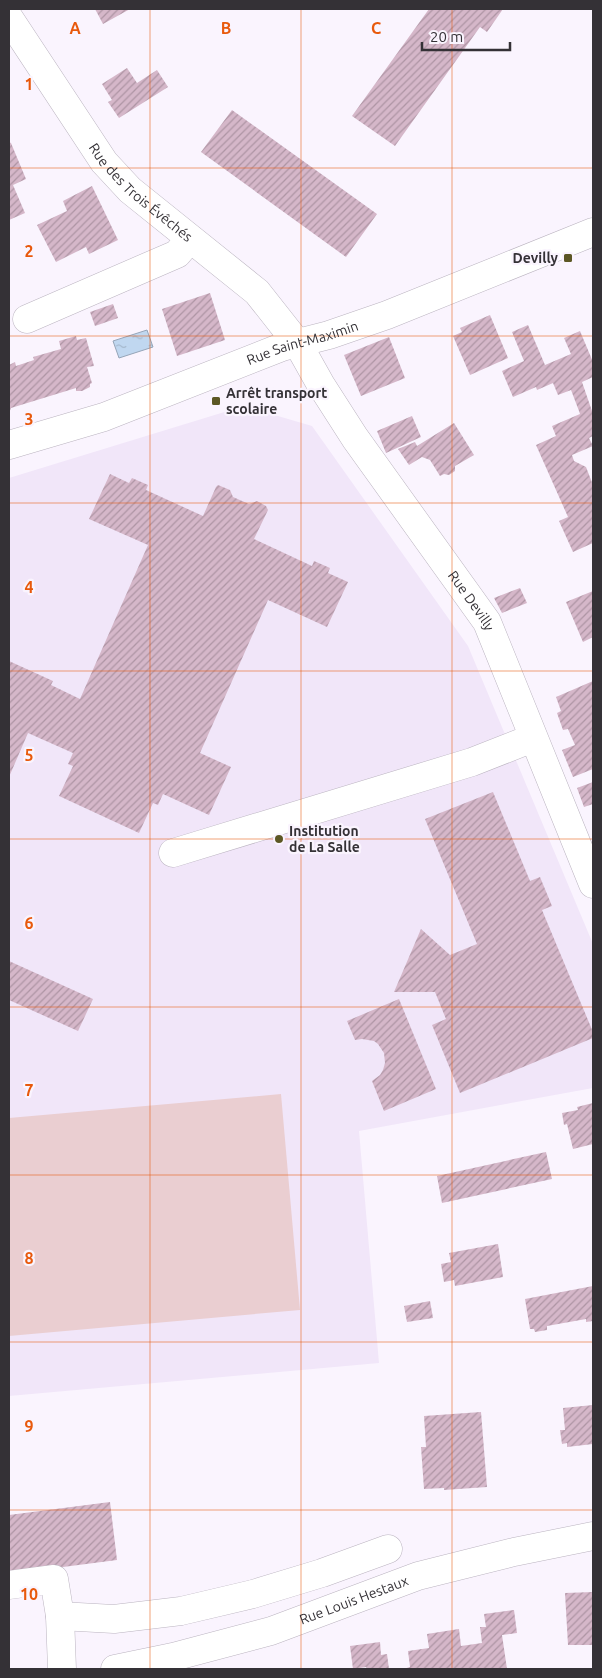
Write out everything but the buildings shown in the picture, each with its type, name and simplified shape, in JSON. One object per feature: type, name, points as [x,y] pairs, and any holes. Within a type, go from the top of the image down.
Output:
[{"type":"street","name":"Rue des Trois Évêchés","points":[[9,18],[104,162],[130,190],[257,292],[298,344]]},
{"type":"street","name":"Rue Saint-Maximin","points":[[9,445],[104,417],[263,354],[387,315],[593,232]]},
{"type":"street","points":[[27,320],[177,254],[190,239]]},
{"type":"street","name":"Rue Devilly","points":[[298,344],[321,385],[355,438],[487,622],[593,884]]},
{"type":"street","points":[[173,853],[472,762],[533,738]]},
{"type":"street","name":"Rue Louis Hestaux","points":[[115,1669],[271,1631],[418,1576],[514,1552],[593,1536]]},
{"type":"street","points":[[60,1616],[114,1619],[180,1611],[247,1596],[322,1573],[388,1549]]},
{"type":"street","points":[[9,1584],[54,1579],[60,1616],[62,1669]]},
{"type":"shaded area","name":"Institution de La Salle","points":[[244,406],[312,426],[468,646],[593,944],[593,1088],[359,1131],[379,1363],[9,1396],[9,478]]},
{"type":"shaded area","points":[[281,1094],[300,1310],[9,1336],[9,1118]]},
{"type":"water","points":[[147,330],[153,347],[119,358],[113,341]]},
{"type":"place","name":"Devilly","points":[[568,258]]},
{"type":"place","name":"Arrêt transport scolaire","points":[[216,401]]},
{"type":"place","name":"Institution de La Salle","points":[[279,839]]}]
